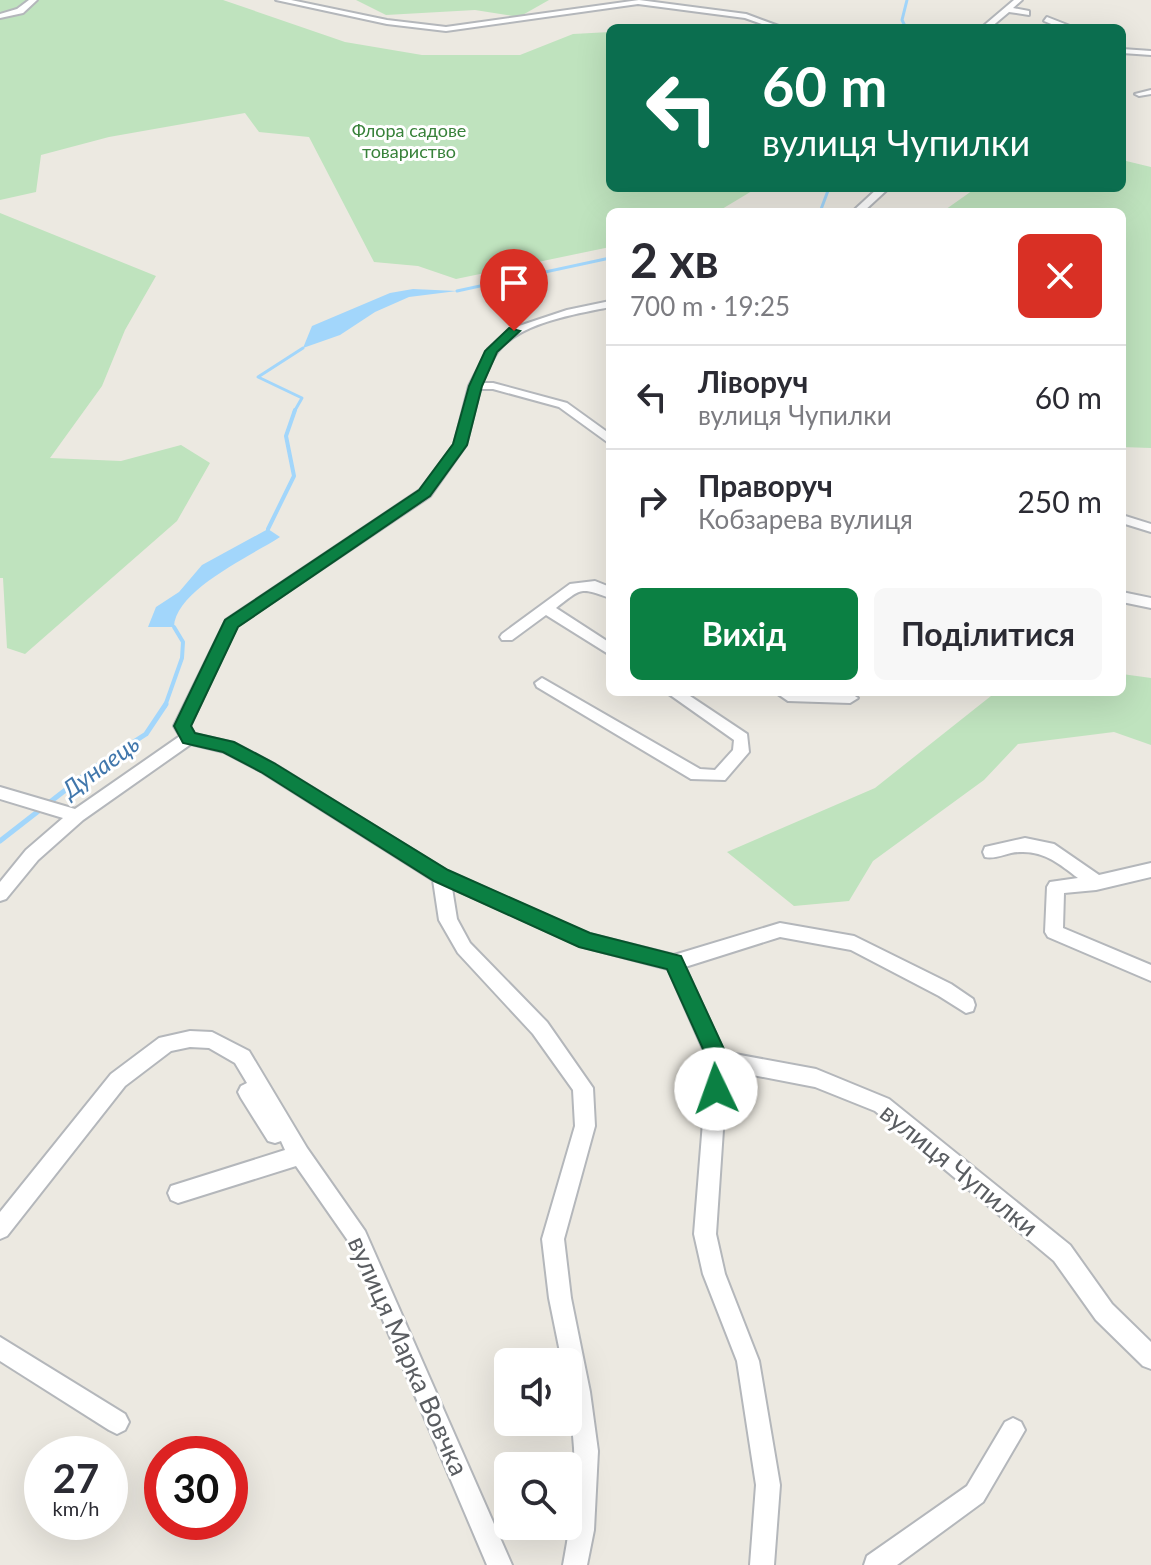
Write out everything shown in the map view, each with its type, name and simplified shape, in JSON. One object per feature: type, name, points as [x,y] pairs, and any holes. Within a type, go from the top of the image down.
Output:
[{"type":"street","points":[[0,16],[20,11],[33,0]]},
{"type":"street","points":[[280,0],[387,22],[446,29],[638,2],[746,16],[769,24]]},
{"type":"street","points":[[989,24],[1018,0]]},
{"type":"street","points":[[1006,9],[1026,13]]},
{"type":"street","points":[[1047,19],[1058,24]]},
{"type":"street","points":[[1126,51],[1151,53]]},
{"type":"street","points":[[1139,94],[1151,92]]},
{"type":"street","points":[[863,208],[880,192]]},
{"type":"street","points":[[606,305],[571,312],[514,331],[492,351],[475,386],[460,445],[425,493],[231,623],[182,726],[189,738],[228,747],[268,768],[441,876],[586,941],[674,963],[780,930],[854,943],[945,990],[966,1005]]},
{"type":"street","points":[[475,386],[493,386],[563,405],[606,437]]},
{"type":"street","points":[[1126,520],[1151,528]]},
{"type":"street","points":[[507,637],[575,587],[595,585],[606,591]]},
{"type":"street","points":[[1126,598],[1151,603]]},
{"type":"street","points":[[547,609],[606,647]]},
{"type":"street","points":[[542,683],[697,775],[719,776],[741,752],[742,738],[679,696]]},
{"type":"street","points":[[788,696],[850,698]]},
{"type":"street","points":[[0,894],[32,855],[77,816],[189,738]]},
{"type":"street","points":[[0,793],[77,816]]},
{"type":"street","points":[[991,852],[1033,842],[1057,852],[1096,883]]},
{"type":"street","points":[[1151,870],[1096,883],[1056,887],[1054,932],[1151,973]]},
{"type":"street","points":[[441,876],[448,920],[464,948],[540,1028],[583,1088],[585,1126],[553,1239],[586,1451],[582,1530],[575,1565]]},
{"type":"street","points":[[674,963],[718,1060],[705,1234],[714,1274],[748,1361],[768,1485],[762,1565]]},
{"type":"street","name":"вулиця Марка Вовчка","points":[[0,1229],[118,1080],[166,1044],[190,1039],[212,1040],[242,1057],[300,1155],[358,1238],[500,1565]]},
{"type":"street","name":"вулиця Чупилки","points":[[718,1060],[816,1078],[882,1105],[1062,1253],[1104,1312],[1151,1358]]},
{"type":"street","name":"вулиця Марка Вовчка","points":[[248,1092],[285,1149],[300,1155]]},
{"type":"street","points":[[178,1193],[300,1155]]},
{"type":"street","points":[[0,1348],[117,1422]]},
{"type":"street","points":[[876,1565],[975,1494],[1013,1430]]},
{"type":"green space","name":"Флора садове товариство","points":[[0,0],[223,0],[345,42],[422,55],[520,55],[573,34],[606,32],[606,192],[750,192],[724,208],[606,208],[606,248],[456,279],[418,266],[374,262],[309,137],[259,132],[245,113],[109,137],[41,155],[36,192],[0,200]]},
{"type":"green space","points":[[356,0],[549,0],[519,17],[475,10],[386,15]]},
{"type":"green space","points":[[1126,161],[1151,167],[1151,448],[1126,447],[1126,208],[948,208],[970,192],[1126,192]]},
{"type":"green space","points":[[0,213],[156,276],[125,330],[102,386],[50,458],[121,461],[181,445],[210,463],[177,521],[25,654],[7,648],[3,578],[0,578]]},
{"type":"green space","points":[[1126,675],[1151,678],[1151,745],[1114,732],[1018,744],[984,780],[873,861],[849,901],[794,906],[727,852],[875,788],[991,696],[1126,696]]},
{"type":"water","points":[[413,289],[457,291],[409,297],[375,312],[340,335],[303,348],[312,326],[390,293]]},
{"type":"water","points":[[268,529],[280,537],[200,587],[178,613],[174,627],[148,627],[156,607],[179,592],[202,565]]},
{"type":"waterway","name":"Дунаець","points":[[904,24],[902,20],[907,0]]},
{"type":"waterway","name":"Дунаець","points":[[822,208],[828,192]]},
{"type":"waterway","name":"Дунаець","points":[[457,291],[606,259]]},
{"type":"waterway","name":"Дунаець","points":[[295,411],[302,398],[258,377],[303,348]]},
{"type":"waterway","name":"Дунаець","points":[[268,529],[294,476],[286,436],[295,411]]},
{"type":"waterway","name":"Дунаець","points":[[165,705],[182,658],[183,642],[174,627]]},
{"type":"waterway","name":"Дунаець","points":[[0,841],[95,767],[146,734],[165,705]]},
{"type":"route","points":[[514,331],[492,351],[475,386],[460,445],[425,493],[287,589],[231,623],[212,669],[182,726],[189,738],[228,747],[268,768],[388,840],[441,876],[586,941],[674,963],[718,1060],[716,1089]]}]
